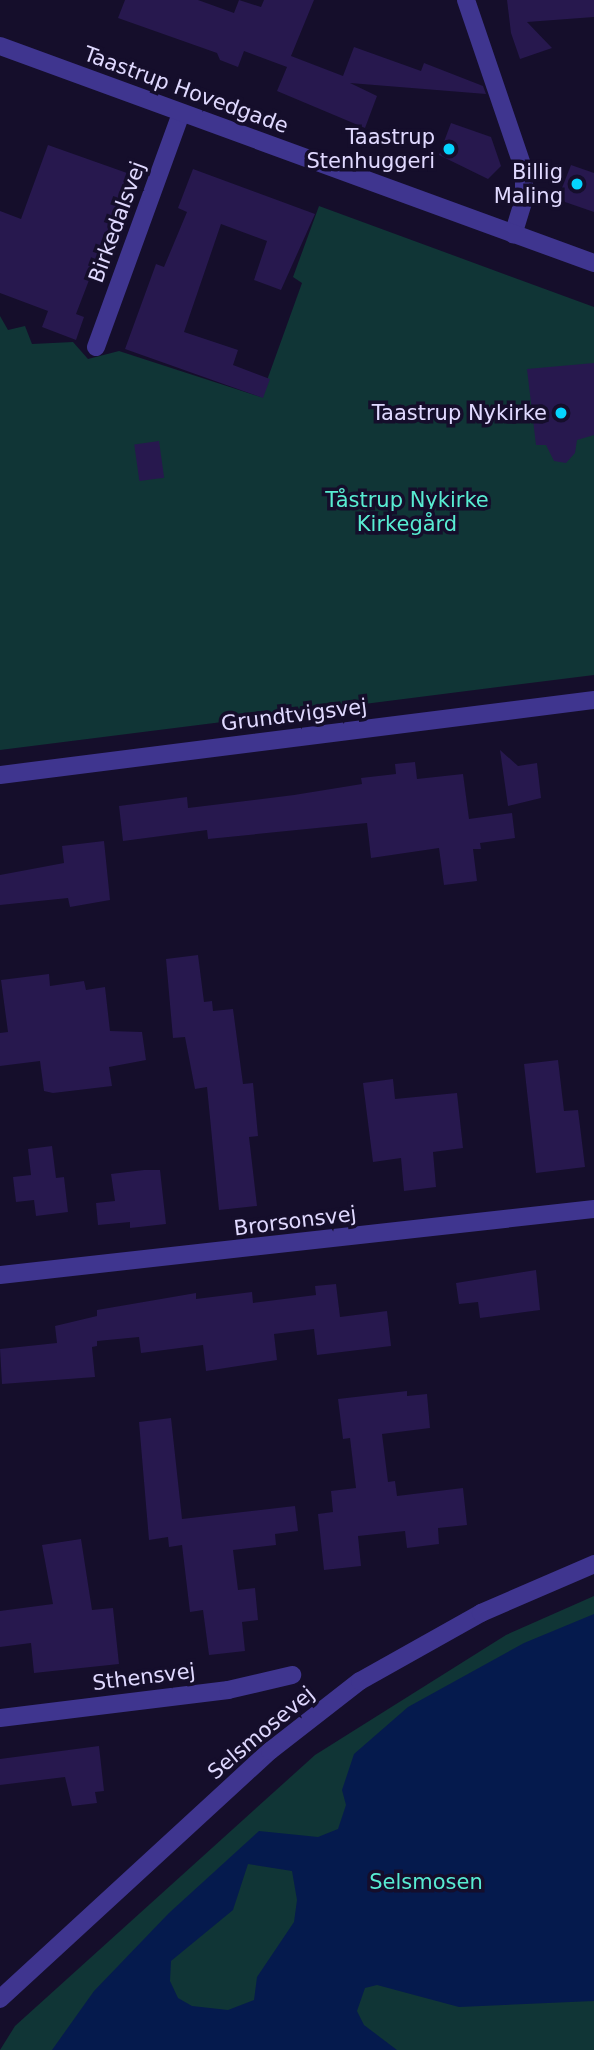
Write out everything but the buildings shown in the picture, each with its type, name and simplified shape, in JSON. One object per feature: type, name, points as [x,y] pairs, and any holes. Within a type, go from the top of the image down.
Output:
[{"type":"street","points":[[466,0],[524,170],[524,200],[513,234]]},
{"type":"street","name":"Taastrup Hovedgade","points":[[0,46],[594,263]]},
{"type":"street","name":"Birkedalsvej","points":[[96,347],[181,113]]},
{"type":"street","name":"Grundtvigsvej","points":[[0,775],[594,700]]},
{"type":"street","name":"Brorsonsvej","points":[[0,1275],[594,1209]]},
{"type":"street","name":"Selsmosevej","points":[[0,1998],[270,1751],[360,1681],[481,1613],[594,1564]]},
{"type":"street","name":"Sthensvej","points":[[0,1718],[228,1690],[292,1675]]},
{"type":"green space","name":"Tåstrup Nykirke Kirkegård","points":[[319,206],[594,307],[594,675],[0,750],[0,316],[8,330],[25,326],[32,344],[73,342],[88,359],[119,351],[261,397],[302,283],[293,277]]},
{"type":"green space","name":"Selsmosen","points":[[594,1596],[594,2050],[0,2050],[15,2026],[315,1755],[506,1635]]},
{"type":"water","name":"Selsmosen","points":[[594,1614],[594,2001],[459,2007],[377,1985],[365,1988],[357,2011],[364,2025],[397,2050],[52,2050],[94,1991],[169,1913],[259,1831],[318,1837],[338,1829],[346,1805],[342,1790],[354,1754],[408,1707],[524,1643]],"holes":[[[248,1864],[292,1871],[297,1900],[294,1922],[257,1977],[254,2000],[228,2010],[192,2006],[178,1998],[170,1981],[171,1961],[233,1910]]]},
{"type":"place","name":"Taastrup Stenhuggeri","points":[[449,149]]},
{"type":"place","name":"Billig Maling","points":[[577,184]]},
{"type":"place","name":"Taastrup Nykirke","points":[[561,413]]}]
